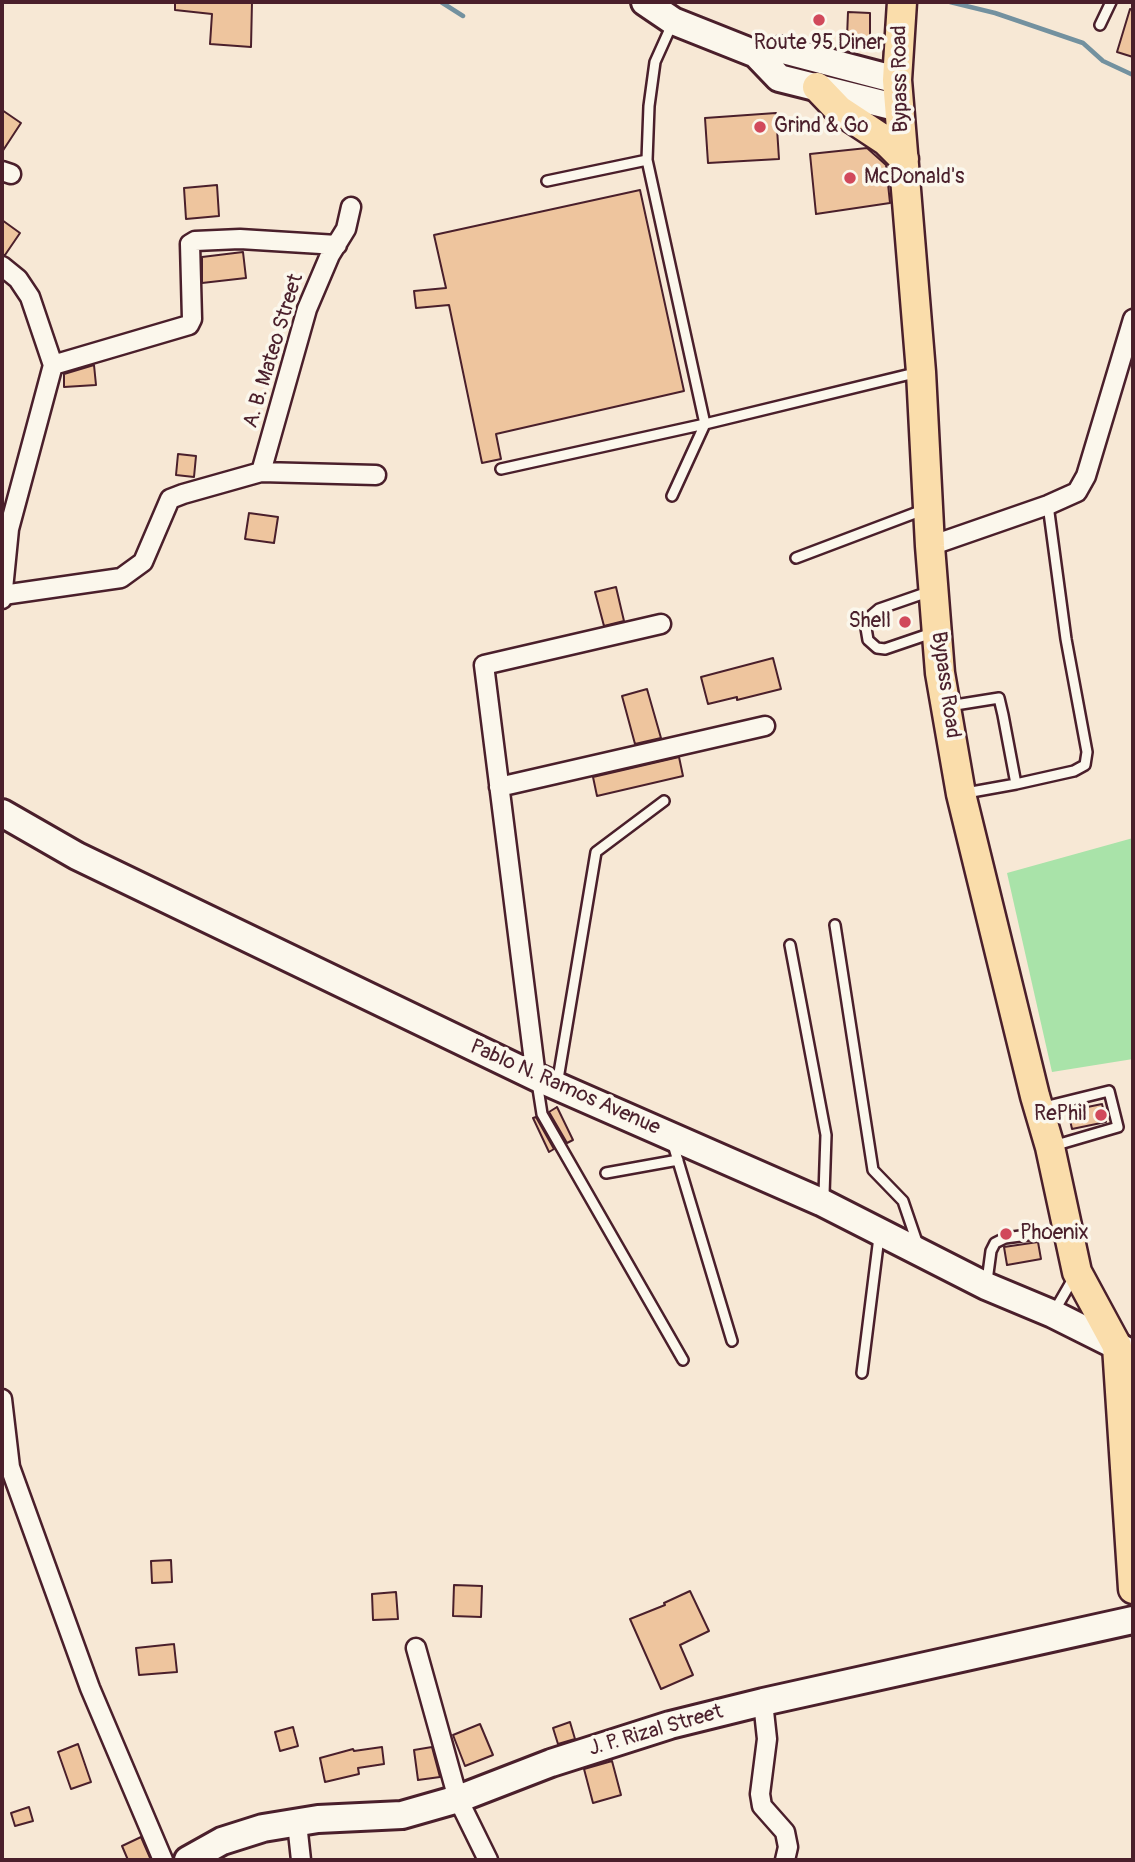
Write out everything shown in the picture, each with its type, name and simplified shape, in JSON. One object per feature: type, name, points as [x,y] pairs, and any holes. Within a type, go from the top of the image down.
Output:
[{"type":"main road","points":[[645,2],[673,21],[756,54],[779,78],[899,108]]},
{"type":"main road","name":"Bypass Road","points":[[902,2],[897,80],[921,372],[933,590],[946,706],[961,794],[1038,1108],[1050,1147],[1077,1272],[1125,1350]]},
{"type":"main road","points":[[756,54],[783,50],[897,80]]},
{"type":"main road","points":[[817,87],[839,110],[886,141],[904,159]]},
{"type":"main road","name":"Pablo N. Ramos Avenue","points":[[2,813],[90,862],[546,1082],[674,1148],[821,1202],[986,1286],[1053,1314],[1125,1350]]},
{"type":"main road","points":[[1125,1350],[1133,1589]]},
{"type":"main road","name":"J. P. Rizal Street","points":[[188,1860],[222,1841],[263,1828],[318,1819],[402,1815],[458,1799],[577,1754],[670,1725],[1133,1620]]},
{"type":"street","name":"A. B. Mateo Street","points":[[261,472],[307,309],[324,268],[346,229],[351,207]]},
{"type":"street","points":[[53,365],[189,325],[192,319],[190,244],[195,241],[240,239],[337,245]]},
{"type":"street","points":[[2,266],[18,279],[30,297],[53,365],[9,529],[3,597],[121,578],[144,562],[170,499],[261,472],[376,475]]},
{"type":"street","points":[[930,546],[1048,505],[1076,492],[1086,477],[1133,319]]},
{"type":"street","points":[[546,1082],[499,787],[484,665],[661,624]]},
{"type":"street","points":[[499,787],[765,726]]},
{"type":"street","points":[[2,1399],[10,1467],[90,1688],[163,1860]]},
{"type":"street","points":[[416,1648],[458,1799],[488,1860]]},
{"type":"street","points":[[763,1702],[767,1739],[760,1794],[762,1806],[785,1832],[788,1847],[785,1860]]},
{"type":"street","points":[[297,1823],[301,1860]]},
{"type":"lane","points":[[1100,25],[1111,2]]},
{"type":"lane","points":[[672,496],[705,424],[647,160],[649,106],[655,62],[673,21]]},
{"type":"lane","points":[[547,181],[647,160]]},
{"type":"lane","points":[[501,469],[921,372]]},
{"type":"lane","points":[[961,794],[1074,771],[1085,765],[1087,752],[1066,639],[1048,505]]},
{"type":"lane","points":[[796,558],[928,508]]},
{"type":"lane","points":[[933,590],[879,609],[872,615],[866,628],[869,640],[877,648],[885,649],[937,631]]},
{"type":"lane","points":[[946,706],[999,698],[1016,784]]},
{"type":"lane","points":[[664,801],[596,852],[546,1082],[542,1114],[683,1360]]},
{"type":"lane","points":[[835,925],[873,1170],[903,1202],[921,1253]]},
{"type":"lane","points":[[790,945],[826,1135],[824,1194],[821,1202]]},
{"type":"lane","points":[[1038,1108],[1109,1091],[1118,1127],[1050,1147]]},
{"type":"lane","points":[[606,1173],[674,1148],[732,1341]]},
{"type":"lane","points":[[986,1286],[991,1251],[995,1243],[1005,1238],[1068,1230]]},
{"type":"lane","points":[[862,1373],[879,1232]]},
{"type":"lane","points":[[1053,1314],[1077,1272]]},
{"type":"green space","points":[[1133,838],[1133,1059],[1052,1072],[1007,873]]},
{"type":"building","points":[[175,2],[252,2],[251,47],[210,44],[212,14],[175,10]]},
{"type":"building","points":[[1130,9],[1133,10],[1133,57],[1117,52]]},
{"type":"building","points":[[848,12],[870,13],[870,38],[847,38]]},
{"type":"building","points":[[2,110],[21,123],[2,152]]},
{"type":"building","points":[[776,113],[779,159],[708,163],[705,118]]},
{"type":"building","name":"McDonald's","points":[[867,148],[886,165],[890,203],[816,214],[810,154]]},
{"type":"building","points":[[217,185],[219,216],[186,219],[184,188]]},
{"type":"building","points":[[640,190],[684,391],[496,434],[501,459],[482,463],[449,305],[416,308],[414,291],[446,288],[434,235]]},
{"type":"building","points":[[2,220],[20,233],[5,255],[2,255]]},
{"type":"building","points":[[243,252],[246,278],[202,283],[202,257]]},
{"type":"building","points":[[94,365],[96,385],[64,387],[64,374]]},
{"type":"building","points":[[178,454],[196,456],[194,477],[176,475]]},
{"type":"building","points":[[249,513],[278,517],[274,543],[245,539]]},
{"type":"building","points":[[616,587],[624,621],[604,626],[595,592]]},
{"type":"building","points":[[773,658],[781,689],[708,704],[701,677]]},
{"type":"building","points":[[647,689],[661,738],[635,744],[622,696]]},
{"type":"building","points":[[679,757],[683,776],[597,796],[593,777]]},
{"type":"building","points":[[1102,1104],[1106,1122],[1072,1129],[1068,1111]]},
{"type":"building","points":[[557,1107],[573,1140],[567,1143],[549,1112]]},
{"type":"building","points":[[536,1117],[554,1149],[549,1152],[533,1118]]},
{"type":"building","points":[[1038,1242],[1041,1259],[1007,1265],[1004,1247]]},
{"type":"building","points":[[171,1560],[172,1582],[152,1583],[151,1561]]},
{"type":"building","points":[[454,1585],[482,1586],[481,1617],[453,1616]]},
{"type":"building","points":[[690,1591],[709,1631],[680,1645],[693,1675],[661,1689],[630,1619],[665,1605],[664,1603]]},
{"type":"building","points":[[396,1592],[398,1619],[373,1620],[372,1594]]},
{"type":"building","points":[[174,1644],[177,1672],[139,1675],[136,1648]]},
{"type":"building","points":[[570,1722],[575,1739],[558,1744],[553,1728]]},
{"type":"building","points":[[480,1724],[493,1755],[465,1766],[453,1735]]},
{"type":"building","points":[[293,1727],[298,1746],[280,1751],[275,1732]]},
{"type":"building","points":[[78,1744],[91,1782],[71,1789],[58,1752]]},
{"type":"building","points":[[382,1747],[384,1764],[358,1768],[359,1774],[325,1782],[320,1758],[353,1749]]},
{"type":"building","points":[[432,1747],[440,1777],[418,1780],[414,1750]]},
{"type":"building","points":[[612,1761],[621,1795],[593,1803],[584,1769]]},
{"type":"building","points":[[29,1807],[33,1821],[15,1826],[11,1813]]},
{"type":"building","points":[[141,1837],[151,1860],[128,1860],[122,1846]]},
{"type":"waterway","points":[[441,2],[463,16]]},
{"type":"waterway","points":[[950,2],[995,13],[1083,43],[1103,61],[1133,75]]},
{"type":"place","name":"Route 95 Diner","points":[[819,20]]},
{"type":"place","name":"Grind & Go","points":[[760,127]]},
{"type":"place","name":"McDonald's","points":[[850,178]]},
{"type":"place","name":"Shell","points":[[905,622]]},
{"type":"place","name":"RePhil","points":[[1101,1115]]},
{"type":"place","name":"Phoenix","points":[[1006,1234]]}]
